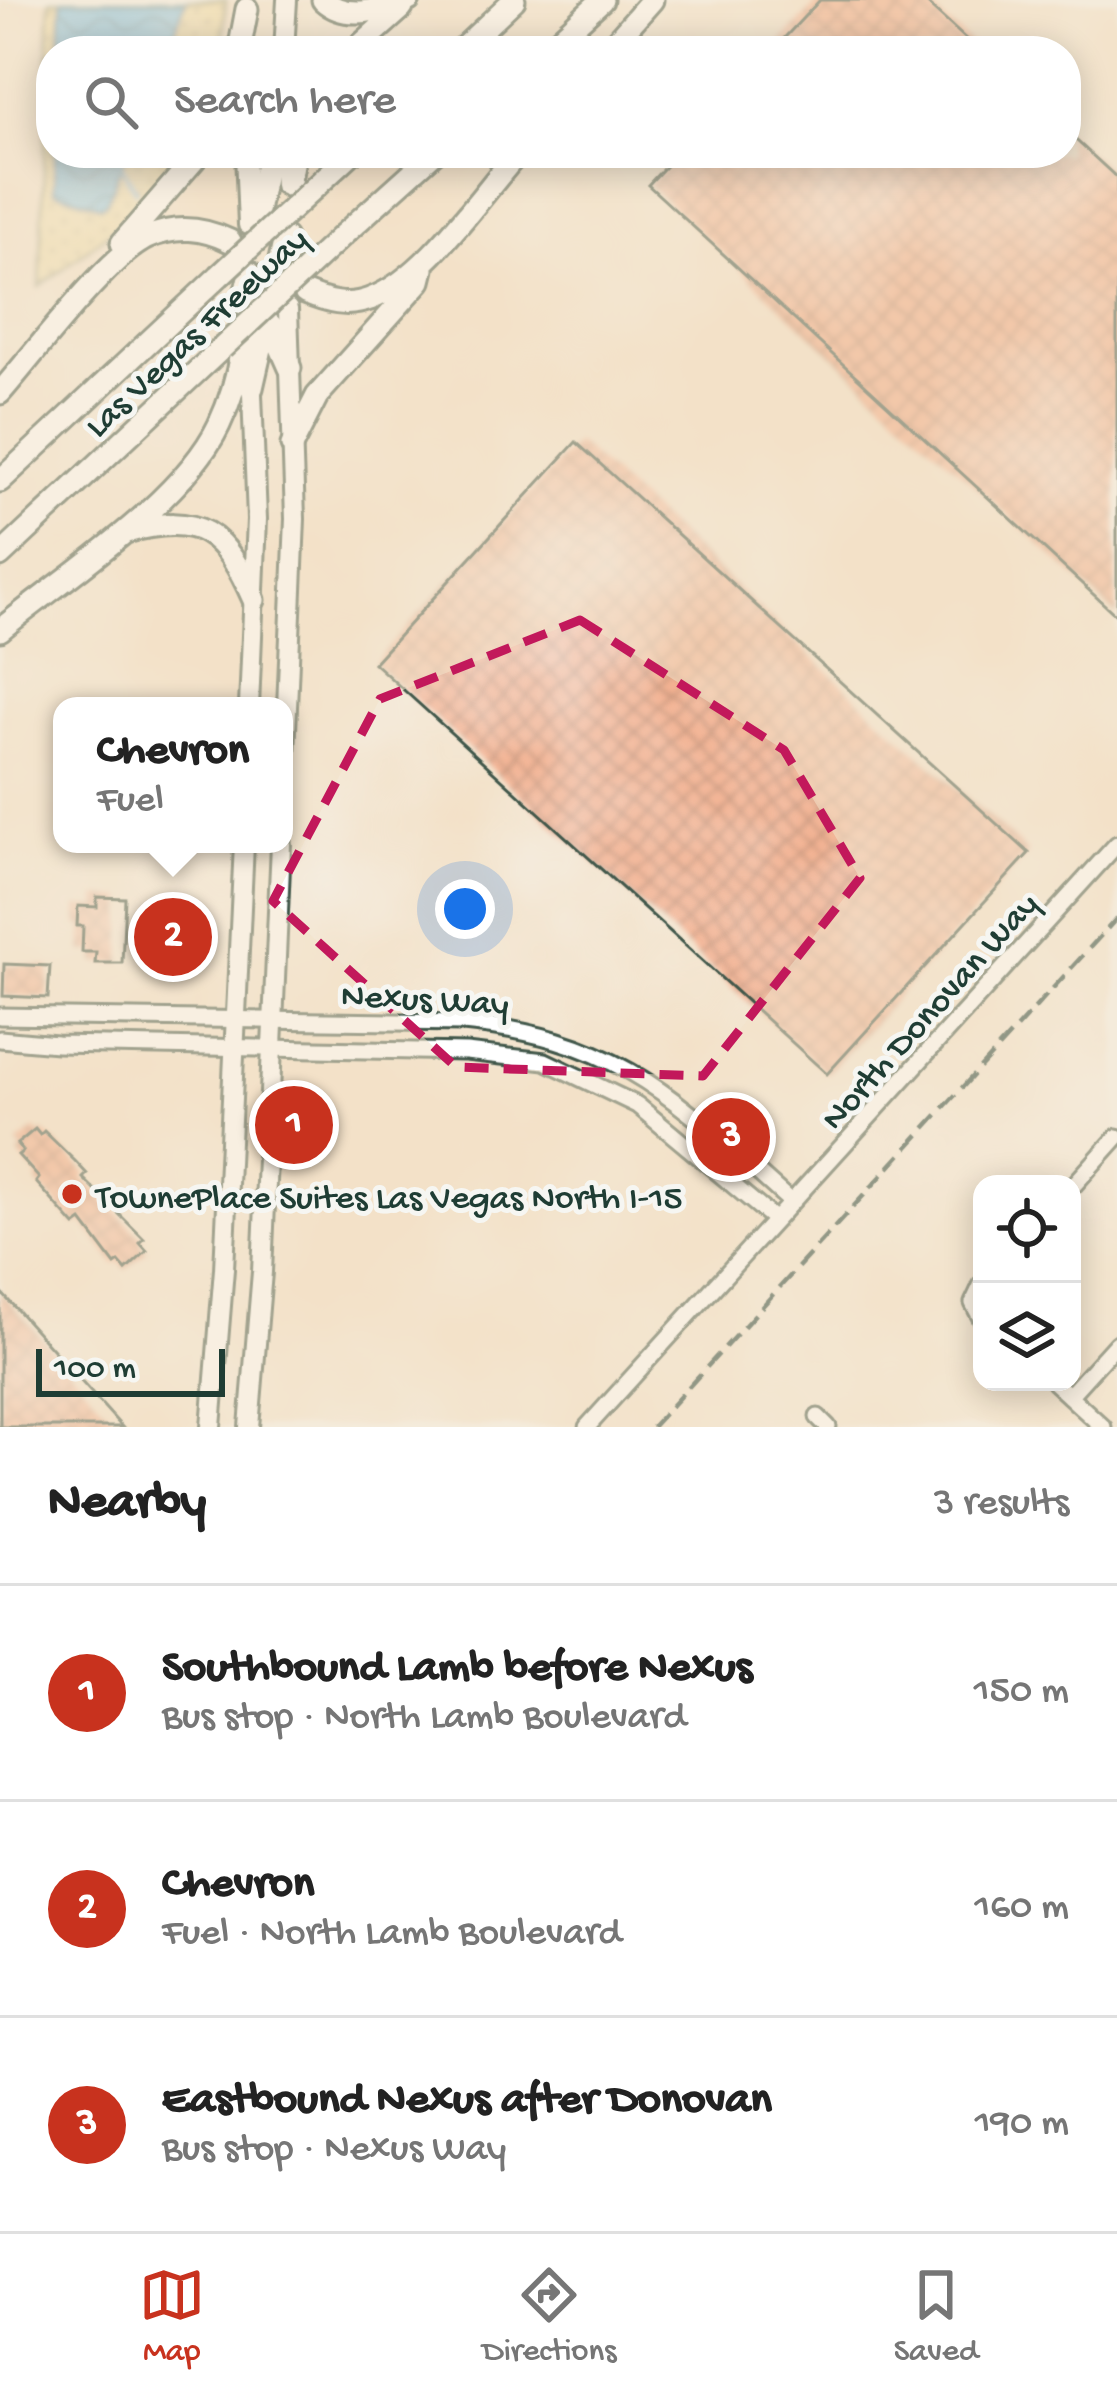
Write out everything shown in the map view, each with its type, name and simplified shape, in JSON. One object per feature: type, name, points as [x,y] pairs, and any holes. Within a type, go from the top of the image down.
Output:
[{"type":"highway","points":[[322,0],[351,13],[410,0]]},
{"type":"highway","points":[[370,36],[410,0]]},
{"type":"highway","points":[[476,36],[514,0]]},
{"type":"highway","points":[[562,36],[602,0]]},
{"type":"highway","points":[[620,36],[652,0]]},
{"type":"highway","points":[[245,36],[248,5]]},
{"type":"highway","points":[[87,292],[117,249],[187,168]]},
{"type":"highway","points":[[264,168],[270,204]]},
{"type":"highway","points":[[270,204],[288,168]]},
{"type":"highway","name":"Las Vegas Freeway","points":[[0,481],[336,168]]},
{"type":"highway","name":"Las Vegas Freeway","points":[[0,556],[263,329],[344,234],[417,168]]},
{"type":"highway","points":[[0,630],[172,486],[218,428],[263,329],[388,291],[425,259],[505,168]]},
{"type":"highway","points":[[0,393],[87,292],[144,238],[173,229],[195,229],[230,241]]},
{"type":"highway","points":[[292,445],[317,396],[420,280],[425,259]]},
{"type":"highway","points":[[263,329],[290,368]]},
{"type":"highway","points":[[252,388],[263,329]]},
{"type":"highway","points":[[120,533],[163,522],[205,531],[238,563],[254,600]]},
{"type":"main road","points":[[285,36],[286,0]]},
{"type":"main road","points":[[252,168],[270,204]]},
{"type":"main road","points":[[270,204],[278,168]]},
{"type":"main road","points":[[287,697],[295,519],[290,368]]},
{"type":"main road","points":[[249,697],[257,519],[252,388]]},
{"type":"main road","points":[[211,1427],[224,1269],[244,853]]},
{"type":"main road","points":[[248,1427],[262,1272],[281,853]]},
{"type":"street","name":"North Donovan Way","points":[[587,1427],[1117,844]]},
{"type":"street","name":"Nexus Way","points":[[0,1016],[464,1023],[512,1028],[590,1049],[622,1064],[683,1107],[791,1202]]},
{"type":"street","name":"Nexus Way","points":[[0,1039],[466,1052],[545,1061],[637,1105],[775,1220]]},
{"type":"street","points":[[1081,1176],[1117,1137]]},
{"type":"street","points":[[1069,1396],[1117,1343]]},
{"type":"street","points":[[1064,1391],[1102,1427]]},
{"type":"highlighted area","points":[[580,620],[784,750],[860,878],[703,1076],[456,1067],[273,901],[380,699]]},
{"type":"sand","points":[[50,0],[226,0],[223,36],[49,36]]},
{"type":"sand","points":[[44,168],[172,168],[123,221],[40,287]]},
{"type":"water","points":[[62,0],[186,0],[173,36],[61,36]]},
{"type":"water","points":[[55,168],[121,168],[101,206],[54,191]]},
{"type":"building","points":[[820,0],[923,0],[963,36],[786,36]]},
{"type":"building","points":[[1081,145],[1117,178],[1117,616],[648,185],[664,168],[1081,168]]},
{"type":"building","points":[[576,442],[1029,853],[827,1074],[374,663]]},
{"type":"building","points":[[97,897],[125,898],[122,963],[95,963],[96,952],[82,952],[78,906],[97,907]]},
{"type":"building","points":[[163,906],[186,907],[183,967],[161,966]]},
{"type":"building","points":[[4,964],[50,966],[48,998],[3,996]]},
{"type":"building","name":"TownePlace Suites Las Vegas North I-15","points":[[35,1129],[40,1135],[44,1131],[75,1161],[87,1174],[83,1178],[144,1239],[140,1243],[147,1251],[126,1270],[119,1262],[115,1265],[82,1221],[75,1226],[18,1155],[23,1151],[17,1144]]},
{"type":"building","points":[[0,1291],[122,1427],[0,1427]]},
{"type":"waterway","points":[[123,168],[136,191]]},
{"type":"railway","points":[[652,1427],[1117,918]]},
{"type":"place","name":"Chevron","points":[[173,937]]},
{"type":"place","name":"Southbound Lamb before Nexus","points":[[294,1125]]},
{"type":"place","name":"Eastbound Nexus after Donovan","points":[[731,1137]]},
{"type":"place","name":"TownePlace Suites Las Vegas North I-15","points":[[72,1194]]}]
